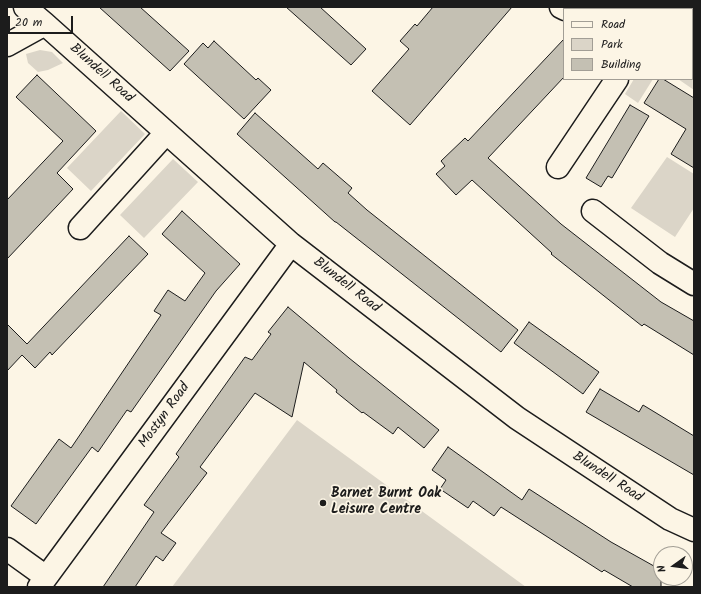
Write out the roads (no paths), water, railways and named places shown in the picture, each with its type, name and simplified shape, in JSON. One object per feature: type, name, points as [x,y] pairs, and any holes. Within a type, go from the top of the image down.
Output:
[{"type":"street","name":"Blundell Road","points":[[25,7],[291,244],[518,418],[670,519],[694,530]]},
{"type":"street","points":[[7,45],[45,24]]},
{"type":"street","points":[[558,167],[616,80]]},
{"type":"street","points":[[80,228],[166,133]]},
{"type":"street","points":[[593,211],[660,263],[694,284]]},
{"type":"street","name":"Mostyn Road","points":[[42,582],[291,244]]},
{"type":"street","points":[[7,549],[42,582]]},
{"type":"place","name":"Barnet Burnt Oak Leisure Centre","points":[[323,503]]}]
